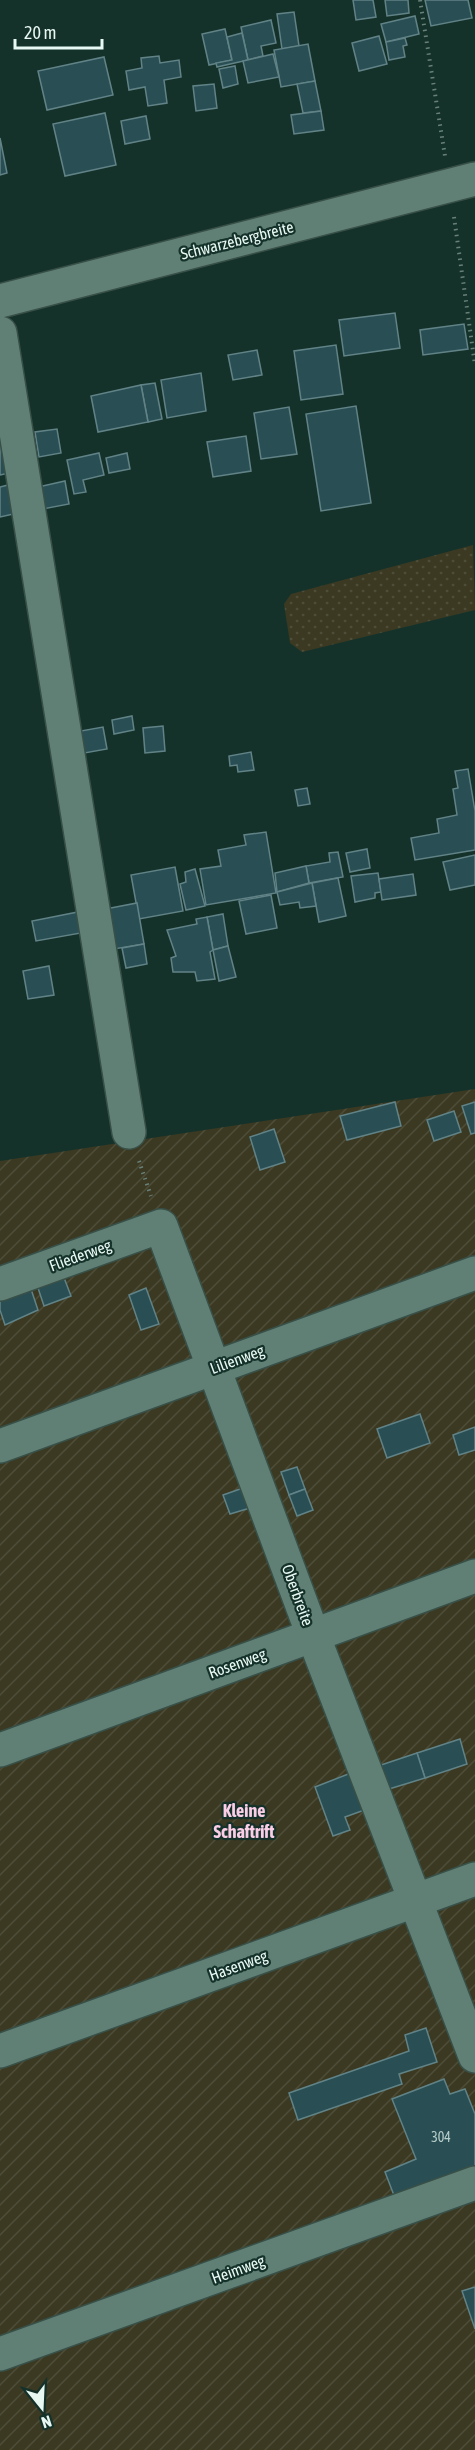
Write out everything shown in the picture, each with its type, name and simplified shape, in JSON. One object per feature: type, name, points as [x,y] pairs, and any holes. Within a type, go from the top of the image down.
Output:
[{"type":"lane","name":"Schwarzebergbreite","points":[[0,301],[475,179]]},
{"type":"lane","points":[[0,333],[129,1132]]},
{"type":"lane","name":"Fliederweg","points":[[0,1284],[161,1226]]},
{"type":"lane","name":"Oberbreite","points":[[161,1226],[313,1635],[475,2056]]},
{"type":"lane","name":"Lilienweg","points":[[0,1446],[475,1273]]},
{"type":"lane","name":"Rosenweg","points":[[0,1750],[475,1576]]},
{"type":"lane","name":"Hasenweg","points":[[0,2051],[475,1879]]},
{"type":"lane","name":"Heimweg","points":[[0,2355],[475,2183]]},
{"type":"path","points":[[129,1132],[161,1226]]},
{"type":"shaded area","points":[[473,545],[475,610],[302,652],[290,643],[284,604],[291,594]]},
{"type":"shaded area","points":[[475,1089],[475,2450],[0,2450],[0,1161]]},
{"type":"building","points":[[353,0],[373,0],[376,17],[356,20]]},
{"type":"building","points":[[385,0],[408,0],[409,13],[387,16]]},
{"type":"building","points":[[425,0],[468,0],[472,18],[431,26]]},
{"type":"building","points":[[294,12],[299,46],[282,49],[277,14]]},
{"type":"building","points":[[415,16],[419,34],[386,42],[381,24]]},
{"type":"building","points":[[271,20],[276,43],[261,46],[263,56],[248,60],[241,27]]},
{"type":"building","points":[[225,29],[232,60],[209,65],[202,34]]},
{"type":"building","points":[[242,33],[248,60],[217,67],[216,63],[232,60],[227,37]]},
{"type":"building","points":[[379,36],[387,64],[359,71],[352,43]]},
{"type":"building","points":[[405,38],[407,45],[403,46],[405,57],[389,60],[386,42]]},
{"type":"building","points":[[308,44],[315,81],[281,87],[274,50]]},
{"type":"building","points":[[273,54],[279,77],[248,83],[243,61]]},
{"type":"building","points":[[159,56],[160,63],[179,60],[181,77],[164,80],[167,103],[148,106],[145,87],[129,90],[126,71],[142,68],[141,58]]},
{"type":"building","points":[[104,57],[113,95],[47,110],[38,71]]},
{"type":"building","points":[[235,66],[238,84],[223,88],[219,69]]},
{"type":"building","points":[[315,81],[321,111],[303,113],[297,84]]},
{"type":"building","points":[[214,84],[217,108],[196,111],[193,86]]},
{"type":"building","points":[[321,111],[324,130],[294,134],[291,115]]},
{"type":"building","points":[[105,113],[116,165],[65,176],[53,124]]},
{"type":"building","points":[[146,116],[150,139],[125,144],[121,121]]},
{"type":"building","points":[[0,138],[7,173],[0,175]]},
{"type":"building","points":[[395,313],[400,348],[344,356],[339,320]]},
{"type":"building","points":[[464,324],[468,349],[423,355],[420,330]]},
{"type":"building","points":[[336,345],[343,394],[301,400],[294,351]]},
{"type":"building","points":[[257,350],[262,375],[233,380],[228,355]]},
{"type":"building","points":[[201,373],[206,411],[167,418],[161,380]]},
{"type":"building","points":[[155,383],[162,419],[148,422],[141,385]]},
{"type":"building","points":[[141,385],[148,422],[98,432],[91,396]]},
{"type":"building","points":[[356,406],[371,503],[321,511],[306,414]]},
{"type":"building","points":[[289,407],[297,454],[261,459],[254,413]]},
{"type":"building","points":[[57,429],[61,453],[39,457],[35,432]]},
{"type":"building","points":[[246,436],[251,471],[213,477],[207,442]]},
{"type":"building","points":[[7,441],[14,472],[0,475],[0,442]]},
{"type":"building","points":[[99,453],[104,475],[83,480],[86,492],[74,494],[67,460]]},
{"type":"building","points":[[127,453],[130,469],[109,473],[106,458]]},
{"type":"building","points":[[65,481],[69,504],[43,509],[38,487]]},
{"type":"building","points":[[12,484],[18,513],[0,517],[0,487]]},
{"type":"building","points":[[132,716],[134,730],[114,734],[112,720]]},
{"type":"building","points":[[163,726],[165,751],[145,753],[143,728]]},
{"type":"building","points":[[103,727],[107,749],[79,754],[75,732]]},
{"type":"building","points":[[251,752],[254,770],[238,772],[237,765],[230,766],[229,756]]},
{"type":"building","points":[[468,769],[475,811],[475,850],[415,860],[411,838],[439,833],[437,819],[457,815],[453,789],[458,788],[455,771]]},
{"type":"building","points":[[307,788],[310,804],[298,806],[295,790]]},
{"type":"building","points":[[266,832],[276,893],[206,905],[200,869],[221,866],[218,850],[246,845],[244,835]]},
{"type":"building","points":[[367,849],[370,868],[350,872],[346,853]]},
{"type":"building","points":[[338,852],[343,877],[309,883],[306,866],[330,862],[329,853]]},
{"type":"building","points":[[475,855],[475,885],[450,890],[443,862]]},
{"type":"building","points":[[306,866],[309,883],[277,892],[275,873]]},
{"type":"building","points":[[175,867],[183,911],[139,919],[131,875]]},
{"type":"building","points":[[195,869],[205,906],[186,910],[180,884],[186,882],[185,872]]},
{"type":"building","points":[[378,873],[381,892],[375,893],[375,898],[355,902],[351,876]]},
{"type":"building","points":[[413,874],[416,895],[382,900],[379,879]]},
{"type":"building","points":[[338,878],[346,916],[319,922],[312,883]]},
{"type":"building","points":[[312,883],[316,906],[300,908],[299,902],[280,905],[277,892]]},
{"type":"building","points":[[271,895],[277,928],[246,934],[239,901]]},
{"type":"building","points":[[137,903],[144,944],[108,950],[100,910]]},
{"type":"building","points":[[78,912],[81,933],[36,941],[32,921]]},
{"type":"building","points":[[223,914],[228,946],[213,950],[207,917]]},
{"type":"building","points":[[207,917],[215,979],[197,981],[195,972],[173,972],[171,958],[176,956],[167,930],[197,924],[196,919]]},
{"type":"building","points":[[144,944],[147,964],[126,968],[122,948]]},
{"type":"building","points":[[228,946],[236,977],[219,981],[213,950]]},
{"type":"building","points":[[49,966],[54,995],[28,999],[23,971]]},
{"type":"building","points":[[395,1102],[401,1126],[347,1140],[340,1116]]},
{"type":"building","points":[[475,1102],[475,1133],[471,1134],[462,1106]]},
{"type":"building","points":[[454,1111],[461,1132],[434,1141],[427,1120]]},
{"type":"building","points":[[274,1129],[285,1162],[260,1170],[250,1137]]},
{"type":"building","points":[[63,1275],[71,1296],[44,1306],[37,1285]]},
{"type":"building","points":[[146,1288],[159,1324],[141,1330],[129,1295]]},
{"type":"building","points":[[31,1289],[38,1310],[5,1325],[0,1310],[0,1299]]},
{"type":"building","points":[[420,1414],[430,1443],[387,1458],[377,1429]]},
{"type":"building","points":[[475,1427],[475,1450],[459,1455],[453,1435]]},
{"type":"building","points":[[297,1467],[305,1489],[289,1495],[281,1472]]},
{"type":"building","points":[[243,1488],[250,1508],[230,1514],[223,1495]]},
{"type":"building","points":[[305,1489],[313,1510],[297,1516],[289,1495]]},
{"type":"building","points":[[460,1739],[467,1764],[425,1778],[417,1753]]},
{"type":"building","points":[[417,1753],[425,1778],[389,1789],[381,1765]]},
{"type":"building","points":[[356,1771],[370,1808],[345,1817],[350,1830],[333,1836],[315,1787]]},
{"type":"building","points":[[426,2028],[437,2062],[399,2074],[402,2084],[298,2120],[289,2093],[409,2051],[405,2035]]},
{"type":"building","points":[[444,2079],[450,2094],[465,2089],[475,2114],[475,2168],[395,2198],[385,2172],[416,2159],[392,2099]]},
{"type":"building","points":[[475,2287],[475,2329],[462,2291]]},
{"type":"district","name":"Kleine Schaftrift","points":[[244,1820]]}]
